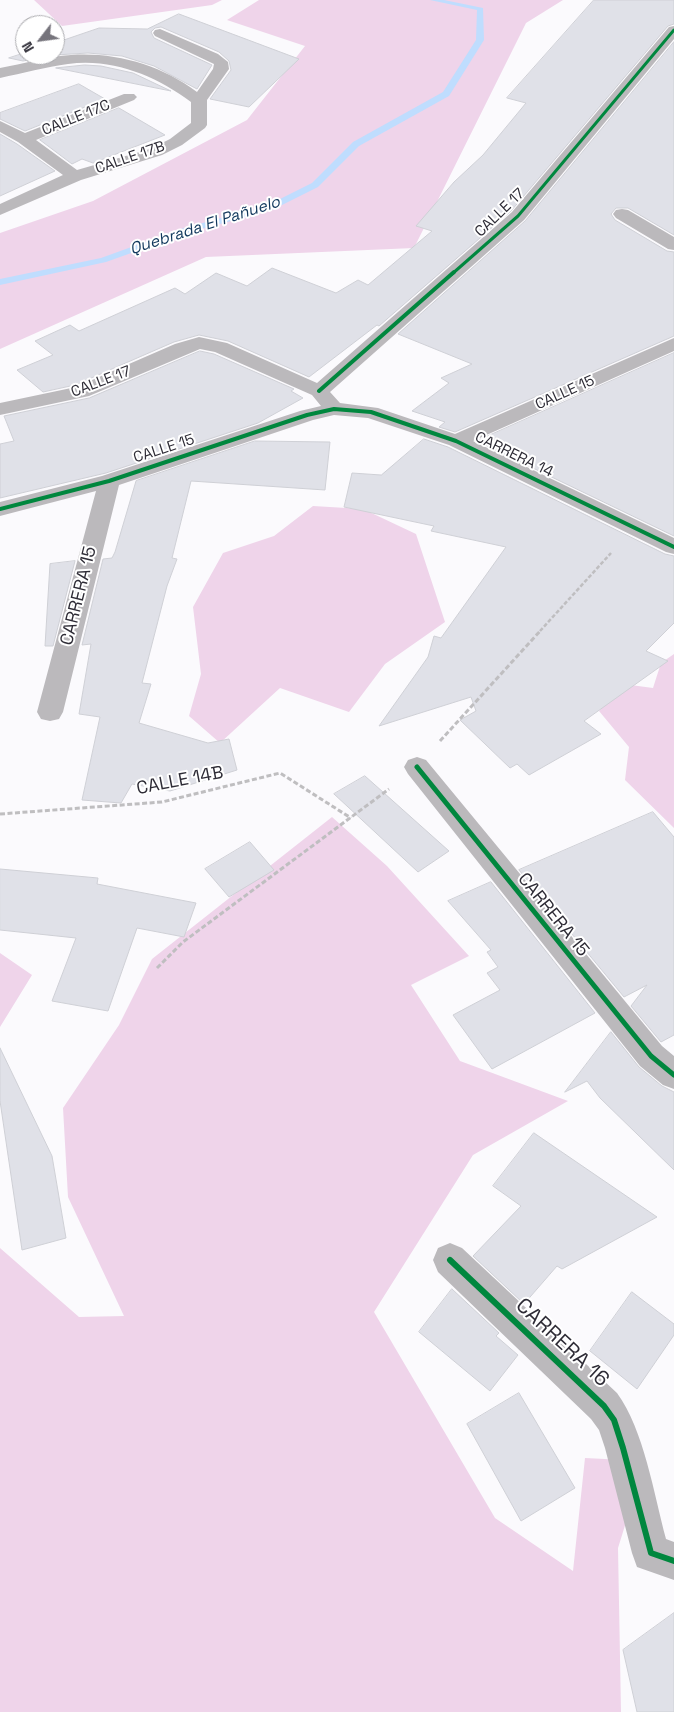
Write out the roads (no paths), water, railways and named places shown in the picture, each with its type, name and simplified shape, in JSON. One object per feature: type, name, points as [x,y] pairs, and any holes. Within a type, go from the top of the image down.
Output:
[{"type":"street","name":"CALLE 17","points":[[0,409],[82,392],[182,348],[198,343],[220,347],[320,391],[518,216],[668,48],[674,30]]},
{"type":"street","points":[[0,73],[70,59],[99,59],[124,62],[174,82],[200,100],[221,69],[221,62],[214,57],[160,33]]},
{"type":"street","name":"CALLE 17C","points":[[24,139],[129,97]]},
{"type":"street","name":"CALLE 17B","points":[[0,210],[75,176],[156,152],[176,142],[199,126],[200,100]]},
{"type":"street","points":[[0,126],[24,139],[75,176]]},
{"type":"street","points":[[622,214],[674,245]]},
{"type":"street","name":"CALLE 15","points":[[456,441],[674,344]]},
{"type":"street","points":[[320,391],[334,409]]},
{"type":"street","name":"CALLE 15","points":[[0,510],[108,481],[307,415],[334,409]]},
{"type":"street","name":"CARRERA 14","points":[[334,409],[371,412],[456,441],[635,527],[674,548]]},
{"type":"street","name":"CARRERA 15","points":[[50,712],[108,481]]},
{"type":"street","name":"CARRERA 15","points":[[417,767],[651,1056],[674,1075]]},
{"type":"street","name":"CARRERA 16","points":[[450,1260],[604,1406],[614,1420],[663,1557]]},
{"type":"waterway","name":"Quebrada El Pañuelo","points":[[0,282],[103,260],[187,230],[269,208],[315,185],[356,144],[446,94],[480,40],[481,9],[433,0]]}]
